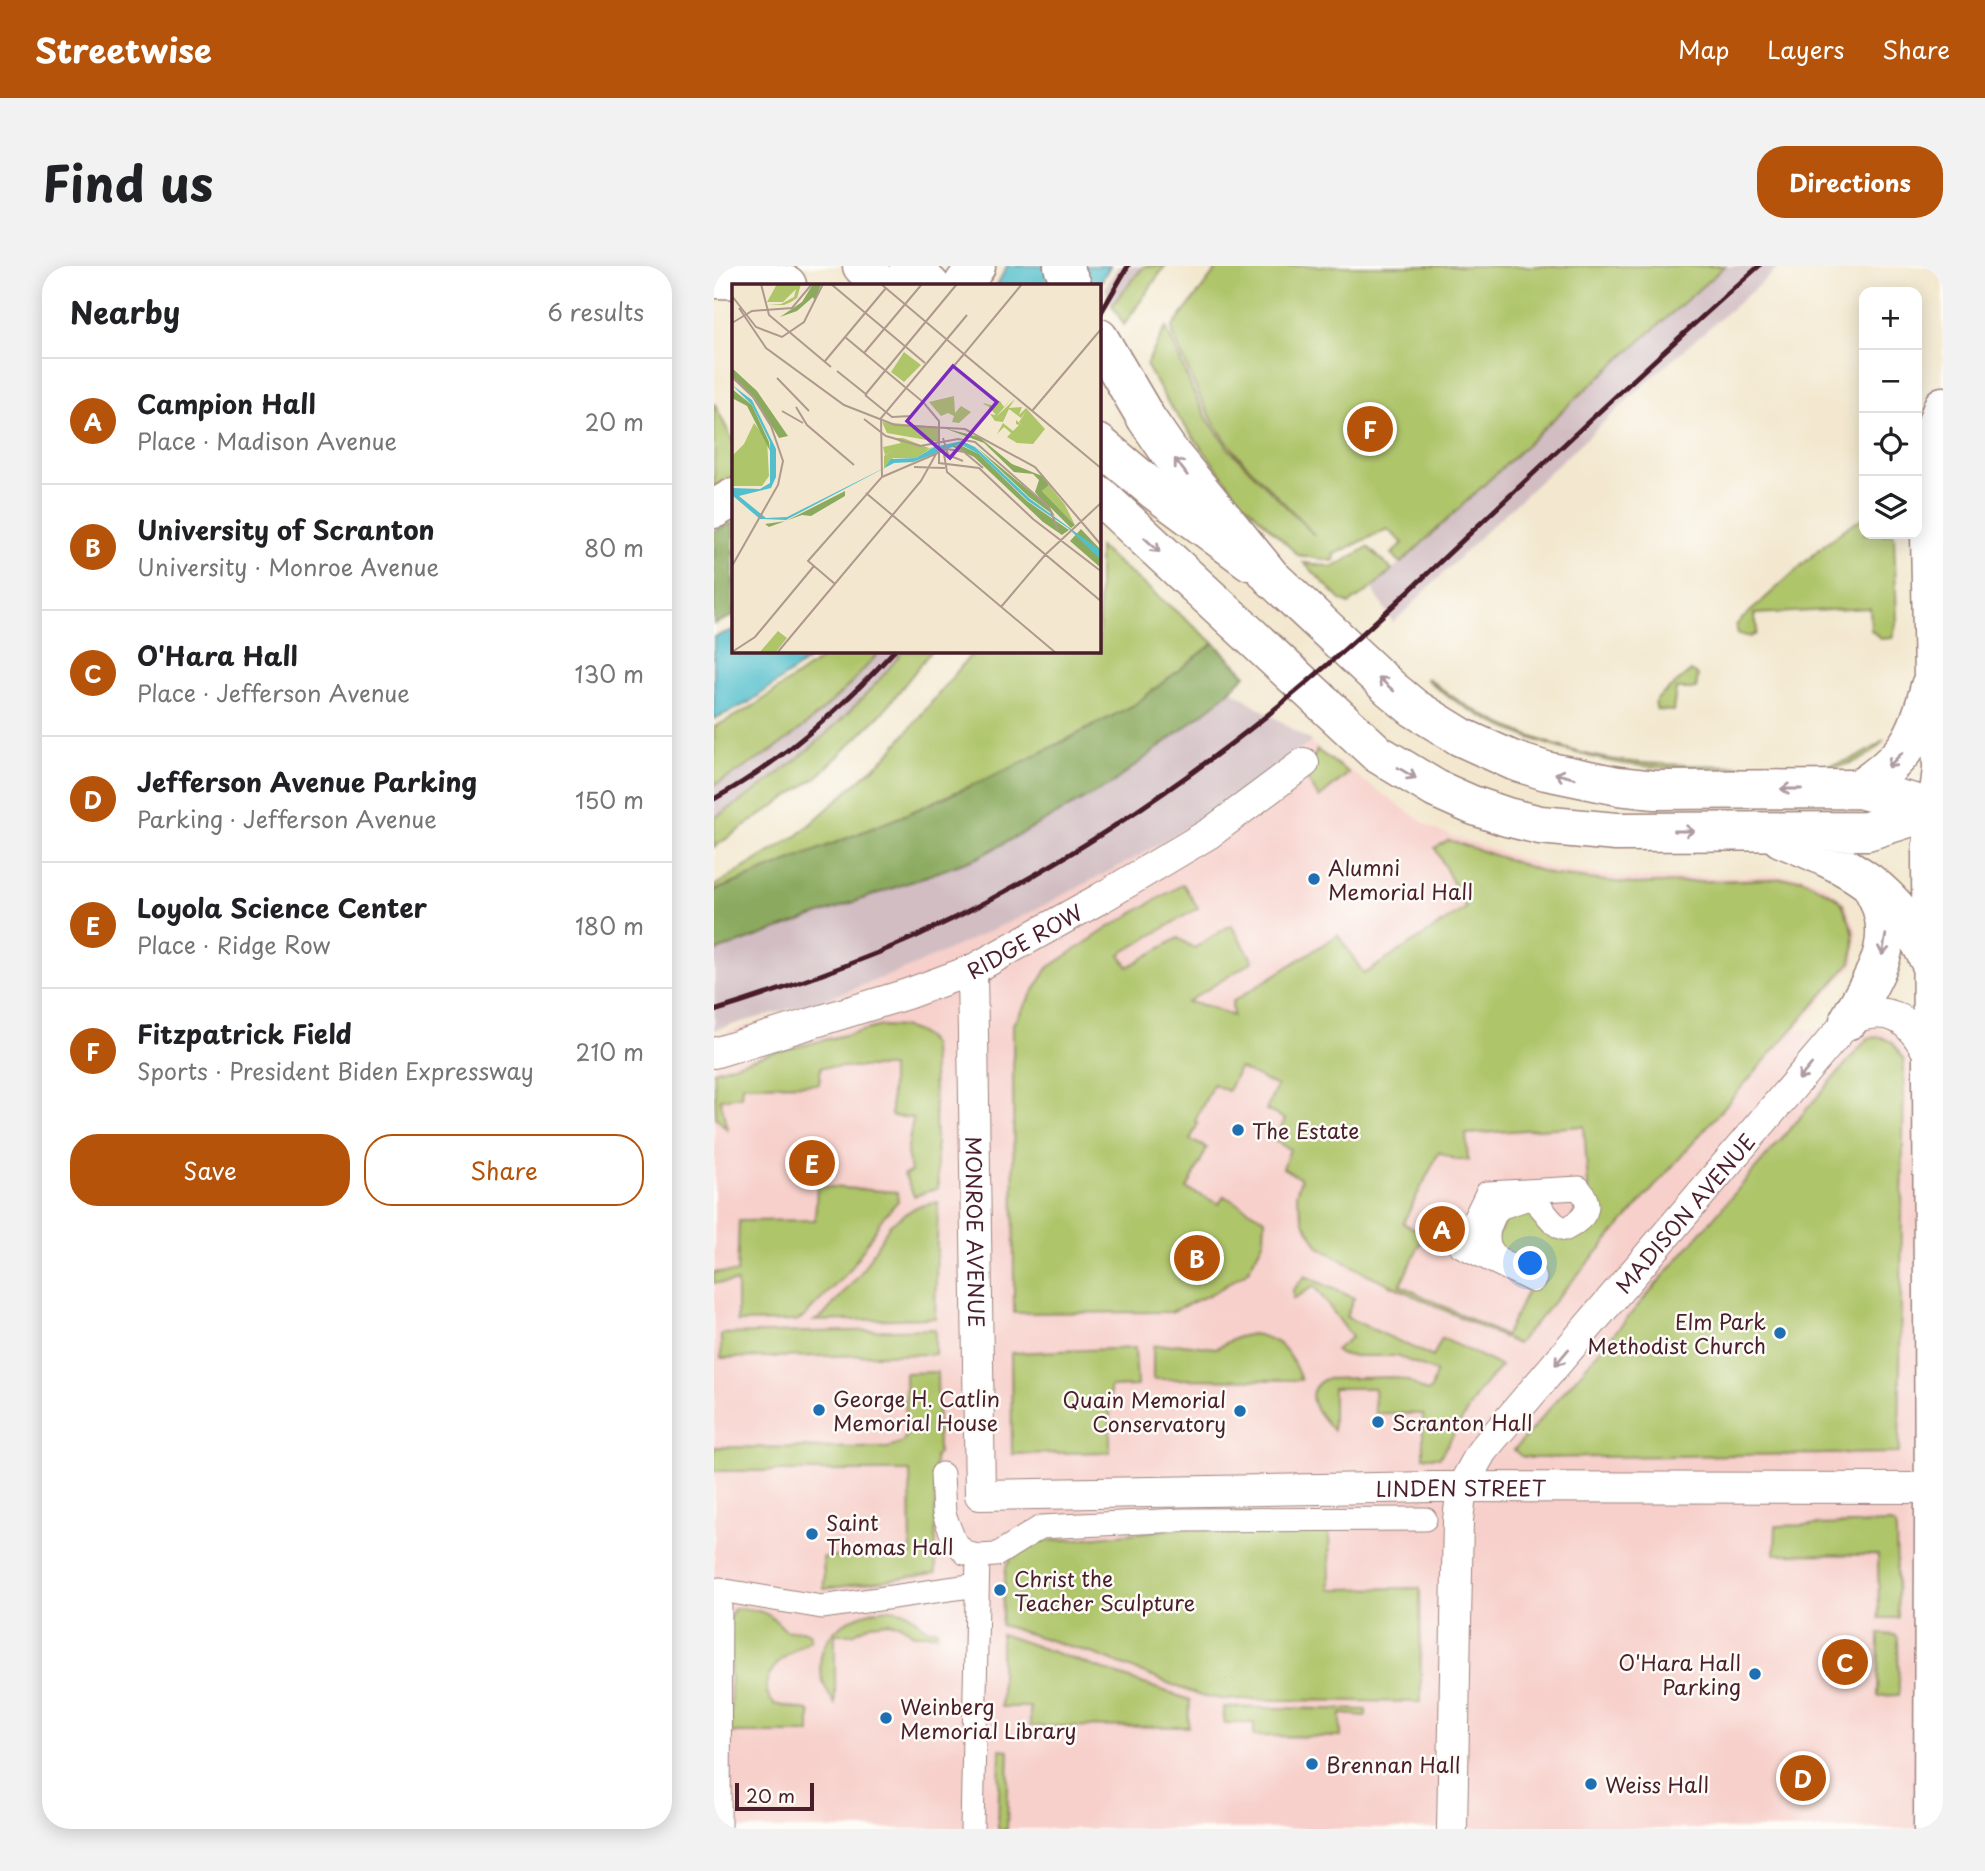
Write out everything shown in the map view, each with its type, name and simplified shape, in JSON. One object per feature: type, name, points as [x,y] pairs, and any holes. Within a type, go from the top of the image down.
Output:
[{"type":"main road","points":[[862,266],[880,284]]},
{"type":"main road","points":[[909,266],[929,284]]},
{"type":"main road","points":[[964,284],[975,266]]},
{"type":"main road","points":[[1063,266],[1072,284]]},
{"type":"main road","points":[[714,279],[781,284]]},
{"type":"main road","points":[[1101,341],[1146,418],[1197,488],[1271,577]]},
{"type":"main road","points":[[1933,1829],[1938,1488],[1931,852],[1940,809],[1942,769],[1941,737],[1933,677],[1930,461],[1933,433],[1943,406]]},
{"type":"main road","points":[[1110,454],[1271,577],[1413,708],[1461,737],[1514,761],[1581,780],[1655,790],[1859,789],[1940,809]]},
{"type":"main road","points":[[1101,497],[1352,733],[1378,754],[1436,789],[1507,817],[1540,825],[1616,832],[1867,831],[1940,809]]},
{"type":"main road","points":[[714,509],[732,499]]},
{"type":"main road","points":[[1859,789],[1896,760],[1913,737],[1920,725],[1933,677]]},
{"type":"main road","points":[[1765,831],[1825,855],[1869,881],[1905,916],[1919,937],[1932,965]]},
{"type":"main road","points":[[1849,1020],[1875,975],[1886,935],[1880,900],[1869,881]]},
{"type":"street","name":"RIDGE ROW","points":[[714,1053],[907,994],[972,970],[1083,909],[1210,833],[1304,763]]},
{"type":"street","name":"MONROE AVENUE","points":[[972,970],[980,1495]]},
{"type":"street","points":[[1849,1020],[1871,1013],[1892,1014],[1906,1022],[1916,1033],[1932,1061]]},
{"type":"street","name":"MADISON AVENUE","points":[[1452,1829],[1458,1520],[1462,1487],[1482,1451],[1849,1020]]},
{"type":"street","points":[[1579,1188],[1586,1196],[1586,1210],[1583,1217],[1566,1229],[1555,1225],[1538,1203],[1529,1198],[1499,1208],[1492,1220],[1486,1234],[1492,1250],[1506,1263],[1535,1278],[1533,1281],[1461,1246],[1487,1193],[1579,1188]]},
{"type":"street","points":[[942,1474],[944,1514],[954,1540],[965,1553],[978,1556],[996,1555],[1041,1527],[1182,1520],[1425,1519]]},
{"type":"street","name":"LINDEN STREET","points":[[980,1495],[1462,1487],[1938,1488]]},
{"type":"street","points":[[972,1829],[978,1556]]},
{"type":"street","points":[[719,1829],[717,1589],[822,1607],[977,1586]]},
{"type":"shaded area","points":[[1118,266],[1144,266],[1112,305],[1105,288]]},
{"type":"shaded area","points":[[1726,266],[1781,266],[1659,371],[1485,532],[1393,623],[1372,588],[1626,353]]},
{"type":"shaded area","points":[[878,653],[901,653],[858,704],[812,749],[714,818],[714,785],[752,766],[858,677]]},
{"type":"shaded area","points":[[1230,689],[1311,741],[1310,743],[1232,800],[1142,854],[1027,914],[909,968],[825,999],[714,1030],[714,951],[1215,704]]},
{"type":"shaded area","points":[[1310,743],[1433,829],[1555,870],[1637,878],[1802,875],[1826,886],[1845,902],[1857,930],[1855,963],[1796,1030],[1879,1028],[1899,1035],[1918,1065],[1943,1829],[714,1829],[714,1036],[909,968],[1027,914],[1142,854],[1232,800]]},
{"type":"green space","points":[[1144,266],[1165,266],[1124,325],[1112,305]]},
{"type":"green space","points":[[1219,266],[1725,266],[1575,399],[1401,563],[1392,554],[1403,543],[1387,529],[1333,555],[1333,561],[1298,555],[1240,499],[1170,406],[1146,365],[1166,327],[1207,418],[1230,450],[1314,535],[1222,435],[1198,393],[1173,333],[1172,328]]},
{"type":"green space","points":[[714,403],[732,439],[732,477],[714,486]]},
{"type":"green space","points":[[1859,520],[1859,539],[1894,539],[1897,621],[1892,638],[1881,639],[1871,630],[1870,608],[1754,614],[1756,634],[1750,637],[1738,634],[1736,625],[1741,620],[1850,525]]},
{"type":"green space","points":[[732,522],[732,616],[714,624],[714,531]]},
{"type":"green space","points":[[1368,547],[1392,570],[1349,604],[1341,600],[1304,563],[1334,567]]},
{"type":"green space","points":[[1101,549],[1214,643],[1134,705],[1013,767],[900,817],[714,891],[714,886],[798,835],[888,755],[972,653],[1101,653]]},
{"type":"green space","points":[[1214,643],[1246,675],[1215,704],[1110,785],[977,858],[714,952],[714,891],[900,817],[1013,767],[1134,705]]},
{"type":"green space","points":[[829,653],[878,653],[804,727],[761,758],[714,785],[714,727],[754,706]]},
{"type":"green space","points":[[901,653],[929,653],[882,713],[817,777],[714,847],[714,818],[767,782],[816,743],[883,676]]},
{"type":"green space","points":[[1691,671],[1698,675],[1696,689],[1676,689],[1673,711],[1657,710],[1657,699]]},
{"type":"green space","points":[[1426,679],[1468,706],[1517,731],[1569,749],[1617,760],[1681,765],[1818,766],[1852,759],[1884,740],[1862,758],[1830,768],[1695,768],[1618,763],[1576,753],[1507,729],[1464,707],[1444,694]]},
{"type":"green space","points":[[1317,750],[1349,773],[1319,798],[1305,776]]},
{"type":"green space","points":[[1449,840],[1553,875],[1633,884],[1801,878],[1835,896],[1842,903],[1853,930],[1854,948],[1851,962],[1517,1344],[1361,1271],[1319,1247],[1304,1222],[1296,1194],[1301,1179],[1283,1168],[1290,1149],[1275,1141],[1285,1119],[1266,1110],[1277,1086],[1239,1068],[1228,1091],[1213,1084],[1195,1121],[1198,1123],[1190,1140],[1207,1148],[1187,1189],[1219,1204],[1224,1196],[1265,1219],[1264,1240],[1248,1271],[1215,1292],[1171,1312],[1014,1313],[1013,1024],[1048,968],[1108,928],[1183,884],[1198,908],[1120,954],[1128,967],[1178,938],[1194,948],[1231,925],[1253,961],[1187,1002],[1233,1016],[1232,1002],[1338,935],[1364,974],[1466,908],[1435,848]],"holes":[[[1584,1126],[1588,1187],[1566,1229],[1513,1201],[1492,1249],[1534,1278],[1505,1336],[1400,1285],[1425,1234],[1403,1223],[1439,1152],[1456,1160],[1468,1160],[1466,1134]]]},
{"type":"green space","points":[[882,1026],[917,1032],[932,1046],[938,1188],[914,1196],[904,1174],[911,1172],[907,1153],[913,1118],[891,1116],[891,1067],[821,1067],[819,1084],[742,1085],[741,1096],[720,1099],[727,1129],[716,1117],[714,1071],[771,1053]]},
{"type":"green space","points":[[1881,1037],[1892,1042],[1904,1060],[1899,1453],[1531,1458],[1521,1456],[1514,1450],[1868,1038]]},
{"type":"green space","points":[[817,1186],[897,1192],[898,1201],[883,1217],[850,1270],[804,1317],[796,1321],[737,1322],[737,1282],[714,1283],[714,1272],[737,1273],[739,1221],[815,1220]]},
{"type":"green space","points":[[938,1202],[935,1318],[814,1321],[824,1315],[859,1276],[890,1224],[916,1207]]},
{"type":"green space","points":[[1305,1276],[1354,1298],[1346,1317],[1433,1357],[1442,1338],[1501,1366],[1479,1391],[1440,1457],[1423,1457],[1423,1414],[1375,1413],[1374,1388],[1333,1388],[1333,1430],[1322,1418],[1312,1398],[1317,1385],[1325,1379],[1393,1377],[1408,1381],[1426,1392],[1431,1390],[1436,1372],[1397,1356],[1339,1354],[1335,1350],[1352,1337],[1314,1286],[1293,1299],[1293,1290]]},
{"type":"green space","points":[[935,1329],[935,1354],[721,1358],[721,1334]]},
{"type":"green space","points":[[1252,1334],[1271,1339],[1284,1348],[1301,1380],[1153,1379],[1153,1346],[1183,1344],[1216,1348],[1238,1337]]},
{"type":"green space","points":[[1135,1348],[1137,1386],[1110,1387],[1110,1452],[1012,1454],[1011,1353]]},
{"type":"green space","points":[[937,1372],[936,1573],[824,1589],[823,1557],[911,1555],[910,1471],[714,1471],[714,1447],[894,1446],[901,1443],[906,1436],[905,1373]]},
{"type":"green space","points":[[1891,1523],[1896,1532],[1898,1618],[1879,1618],[1878,1555],[1775,1554],[1776,1526]]},
{"type":"green space","points":[[1202,1526],[1329,1527],[1330,1589],[1420,1588],[1421,1702],[1224,1699],[1201,1696],[1097,1655],[1001,1625],[1006,1567],[1011,1558],[1038,1541]]},
{"type":"green space","points":[[737,1608],[764,1613],[786,1631],[803,1630],[811,1634],[810,1640],[775,1666],[767,1684],[768,1694],[774,1704],[810,1713],[810,1733],[731,1733],[730,1618],[733,1610]]},
{"type":"green space","points":[[891,1609],[907,1612],[927,1629],[937,1629],[937,1634],[913,1634],[902,1625],[888,1622],[871,1624],[853,1634],[835,1634],[835,1704],[820,1668],[822,1652],[828,1638],[854,1618]]},
{"type":"green space","points":[[1001,1634],[1190,1700],[1188,1727],[1030,1726],[1030,1707],[1001,1707]]},
{"type":"green space","points":[[1879,1634],[1895,1635],[1898,1638],[1899,1695],[1878,1696]]},
{"type":"green space","points":[[1224,1707],[1366,1710],[1366,1716],[1341,1714],[1341,1737],[1254,1736],[1254,1723],[1224,1723]]},
{"type":"green space","points":[[1000,1749],[1009,1750],[1007,1829],[998,1829]]},
{"type":"water","points":[[1007,266],[1110,266],[1100,284],[998,284]]},
{"type":"water","points":[[732,630],[732,653],[818,653],[748,703],[714,719],[714,637]]},
{"type":"railway","points":[[1101,313],[1128,266]]},
{"type":"railway","points":[[714,1011],[880,952],[926,931],[1018,884],[1149,803],[1265,717],[1360,636],[1759,266]]},
{"type":"railway","points":[[714,799],[787,751],[832,713],[892,653]]},
{"type":"place","name":"Fitzpatrick Field","points":[[1370,429]]},
{"type":"place","name":"Alumni Memorial Hall","points":[[1314,879]]},
{"type":"place","name":"The Estate","points":[[1238,1130]]},
{"type":"place","name":"Loyola Science Center","points":[[812,1163]]},
{"type":"place","name":"Campion Hall","points":[[1442,1229]]},
{"type":"place","name":"University of Scranton","points":[[1197,1258]]},
{"type":"place","name":"Elm Park Methodist Church","points":[[1780,1333]]},
{"type":"place","name":"George H. Catlin Memorial House","points":[[819,1410]]},
{"type":"place","name":"Quain Memorial Conservatory","points":[[1240,1411]]},
{"type":"place","name":"Scranton Hall","points":[[1378,1422]]},
{"type":"place","name":"Saint Thomas Hall","points":[[812,1534]]},
{"type":"place","name":"Christ the Teacher Sculpture","points":[[1000,1590]]},
{"type":"place","name":"O'Hara Hall","points":[[1845,1662]]},
{"type":"place","name":"O'Hara Hall Parking","points":[[1755,1674]]},
{"type":"place","name":"Weinberg Memorial Library","points":[[886,1718]]},
{"type":"place","name":"Brennan Hall","points":[[1312,1764]]},
{"type":"place","name":"Jefferson Avenue Parking","points":[[1803,1778]]},
{"type":"place","name":"Weiss Hall","points":[[1591,1784]]}]
